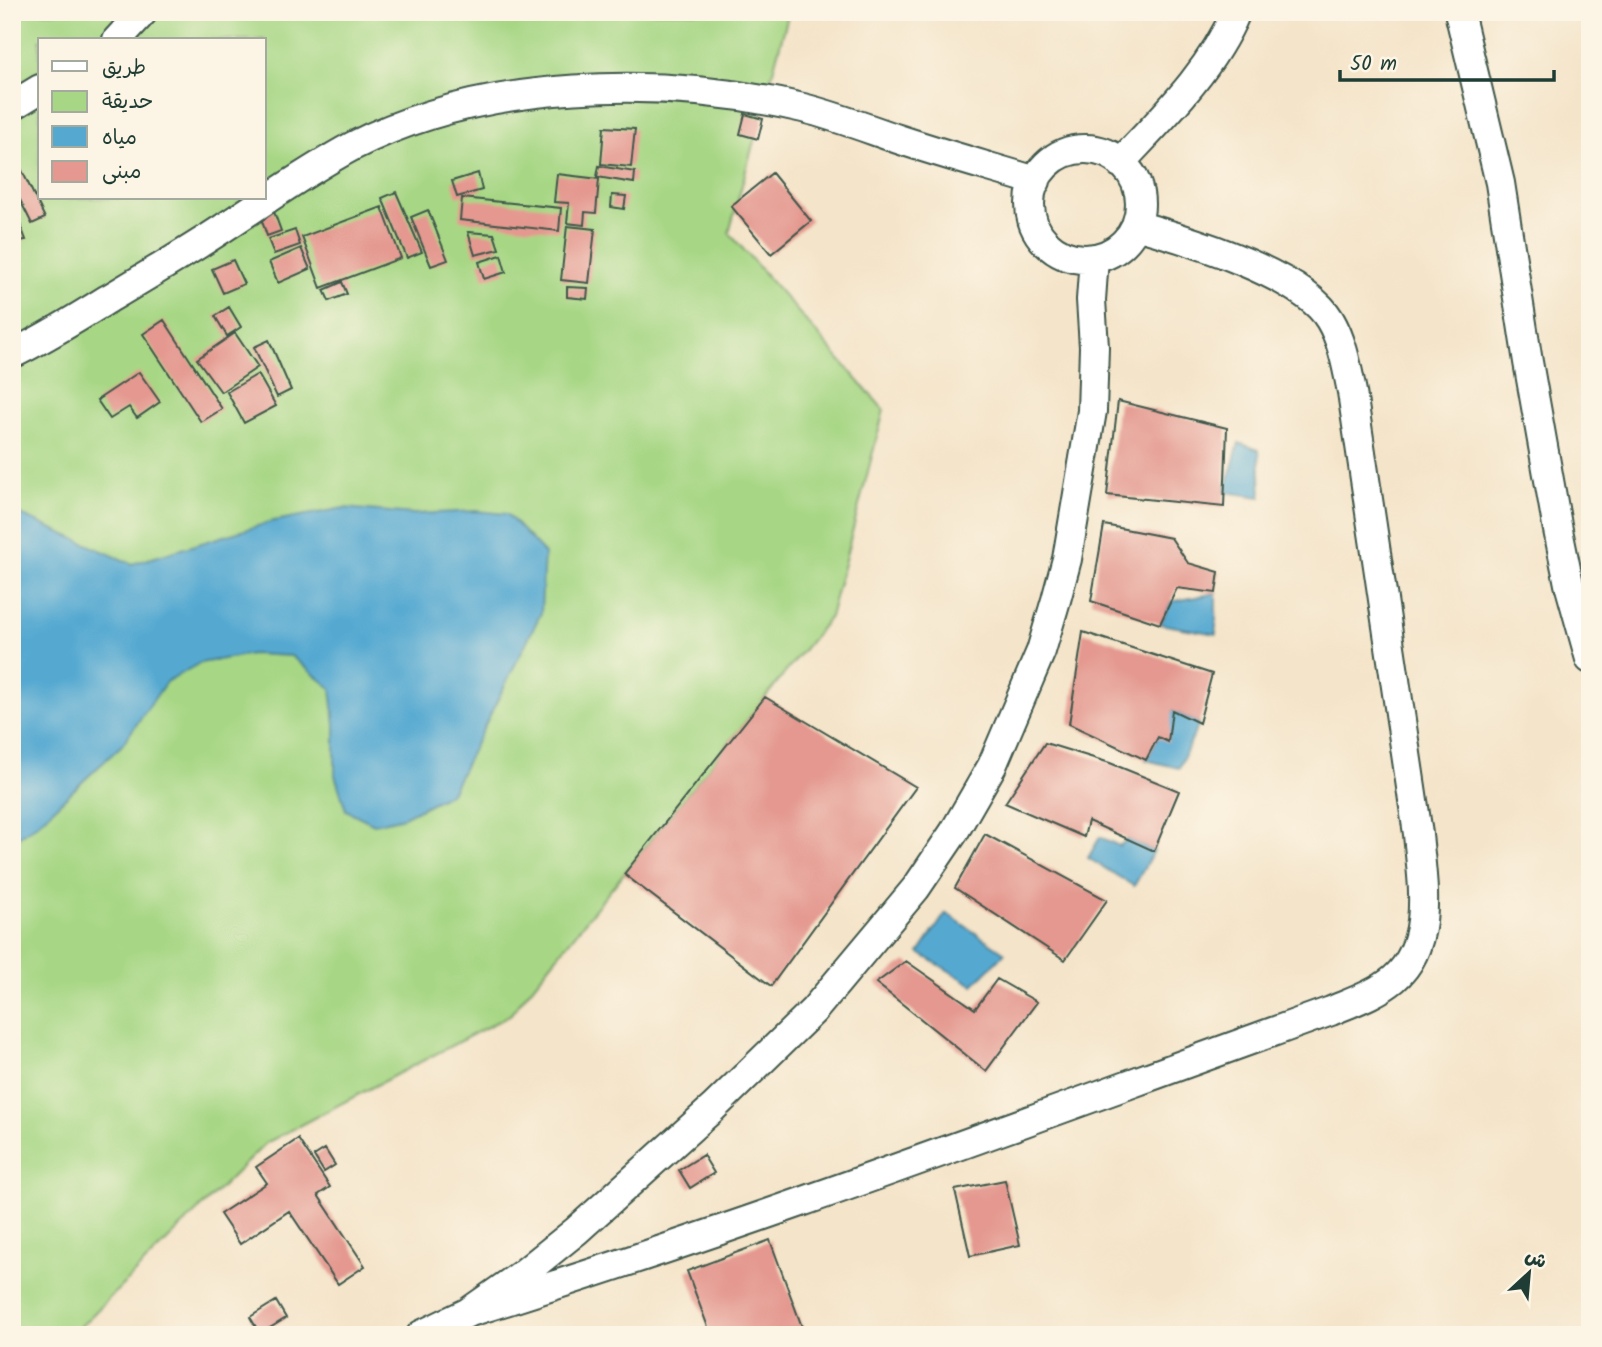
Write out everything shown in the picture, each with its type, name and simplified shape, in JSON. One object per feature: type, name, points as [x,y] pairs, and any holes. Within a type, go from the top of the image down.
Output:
[{"type":"street","points":[[119,38],[143,12]]},
{"type":"street","points":[[1120,163],[1189,86],[1223,38],[1236,12]]},
{"type":"street","points":[[1459,12],[1500,183],[1557,526],[1569,584],[1590,659]]},
{"type":"street","points":[[266,199],[352,147],[413,120],[491,100],[607,88],[678,89],[803,108],[1036,181]]},
{"type":"street","points":[[12,106],[38,90]]},
{"type":"street","points":[[1075,151],[1097,151],[1120,163],[1133,177],[1139,195],[1140,210],[1136,225],[1127,240],[1106,255],[1094,258],[1081,259],[1054,249],[1035,228],[1031,211],[1031,195],[1041,172],[1061,155],[1075,151]]},
{"type":"street","points":[[12,354],[41,340],[232,223],[265,200]]},
{"type":"street","points":[[421,1335],[467,1313],[672,1246],[1331,1011],[1371,993],[1395,978],[1409,959],[1420,934],[1423,902],[1418,834],[1352,392],[1342,345],[1331,321],[1308,295],[1252,266],[1181,238],[1136,225]]},
{"type":"street","points":[[467,1313],[524,1273],[576,1230],[713,1108],[814,1010],[916,888],[970,806],[992,766],[1041,651],[1066,559],[1093,411],[1094,347],[1091,300],[1094,258]]},
{"type":"green space","points":[[12,12],[789,12],[729,233],[884,410],[830,617],[510,1015],[266,1143],[72,1335],[12,1335]]},
{"type":"water","points":[[1239,443],[1259,450],[1261,497],[1225,492]]},
{"type":"water","points":[[344,508],[414,514],[476,511],[507,514],[544,553],[541,613],[451,793],[404,817],[374,824],[346,810],[335,775],[335,725],[331,688],[291,656],[252,654],[200,663],[166,682],[122,745],[37,824],[12,841],[12,511],[132,564],[274,521]]},
{"type":"water","points":[[1216,593],[1216,634],[1160,624],[1171,602]]},
{"type":"water","points":[[1172,710],[1199,723],[1179,768],[1146,760]]},
{"type":"water","points":[[1100,837],[1119,846],[1128,839],[1154,851],[1134,886],[1088,858]]},
{"type":"water","points":[[946,913],[1005,953],[973,985],[919,953]]},
{"type":"building","points":[[745,114],[763,119],[758,139],[740,134]]},
{"type":"building","points":[[604,127],[635,129],[631,167],[601,164]]},
{"type":"building","points":[[12,150],[45,218],[32,224],[12,184]]},
{"type":"building","points":[[599,166],[635,172],[634,183],[597,177]]},
{"type":"building","points":[[478,173],[482,190],[457,197],[452,181]]},
{"type":"building","points":[[772,173],[811,221],[771,254],[731,206]]},
{"type":"building","points":[[557,174],[599,179],[596,213],[585,212],[584,225],[567,223],[569,203],[554,202]]},
{"type":"building","points":[[396,192],[422,252],[407,258],[382,198]]},
{"type":"building","points":[[612,195],[626,196],[624,209],[611,207]]},
{"type":"building","points":[[462,198],[561,208],[559,231],[460,220]]},
{"type":"building","points":[[13,205],[26,240],[12,242]]},
{"type":"building","points":[[382,207],[401,258],[321,288],[302,237]]},
{"type":"building","points":[[273,209],[281,231],[267,236],[261,218]]},
{"type":"building","points":[[428,210],[448,260],[431,266],[411,217]]},
{"type":"building","points":[[567,226],[595,229],[589,283],[561,280]]},
{"type":"building","points":[[295,230],[300,245],[274,254],[268,239]]},
{"type":"building","points":[[468,232],[494,234],[499,249],[475,255]]},
{"type":"building","points":[[301,248],[310,269],[278,283],[269,262]]},
{"type":"building","points":[[501,255],[506,272],[484,279],[479,262]]},
{"type":"building","points":[[233,260],[244,284],[223,293],[212,269]]},
{"type":"building","points":[[342,282],[347,294],[329,301],[324,290]]},
{"type":"building","points":[[567,287],[588,288],[587,299],[567,297]]},
{"type":"building","points":[[229,307],[241,327],[227,336],[215,316]]},
{"type":"building","points":[[164,320],[222,409],[201,422],[143,334]]},
{"type":"building","points":[[235,333],[258,367],[221,392],[197,359]]},
{"type":"building","points":[[269,340],[291,390],[277,397],[254,347]]},
{"type":"building","points":[[139,372],[160,402],[137,418],[129,407],[110,419],[97,400]]},
{"type":"building","points":[[258,374],[276,406],[244,423],[227,392]]},
{"type":"building","points":[[1118,401],[1227,428],[1224,507],[1107,495]]},
{"type":"building","points":[[1104,525],[1171,538],[1188,563],[1219,572],[1216,593],[1177,588],[1160,624],[1091,601]]},
{"type":"building","points":[[1083,632],[1212,674],[1199,723],[1172,710],[1168,742],[1158,737],[1146,760],[1069,724]]},
{"type":"building","points":[[765,697],[916,787],[771,986],[624,874]]},
{"type":"building","points":[[1045,743],[1110,763],[1179,791],[1154,851],[1088,821],[1084,837],[1005,803]]},
{"type":"building","points":[[985,834],[1107,900],[1065,960],[955,888]]},
{"type":"building","points":[[906,961],[975,1009],[997,979],[1037,1002],[986,1071],[876,983]]},
{"type":"building","points":[[298,1139],[330,1187],[318,1195],[365,1266],[338,1284],[289,1211],[240,1244],[220,1214],[267,1183],[256,1167]]},
{"type":"building","points":[[325,1149],[335,1165],[324,1172],[314,1156]]},
{"type":"building","points":[[703,1155],[714,1173],[690,1188],[679,1170]]},
{"type":"building","points":[[1005,1180],[1020,1245],[970,1256],[955,1190]]},
{"type":"building","points":[[770,1240],[805,1335],[711,1335],[687,1271]]},
{"type":"building","points":[[276,1301],[286,1318],[260,1334],[250,1317]]}]
